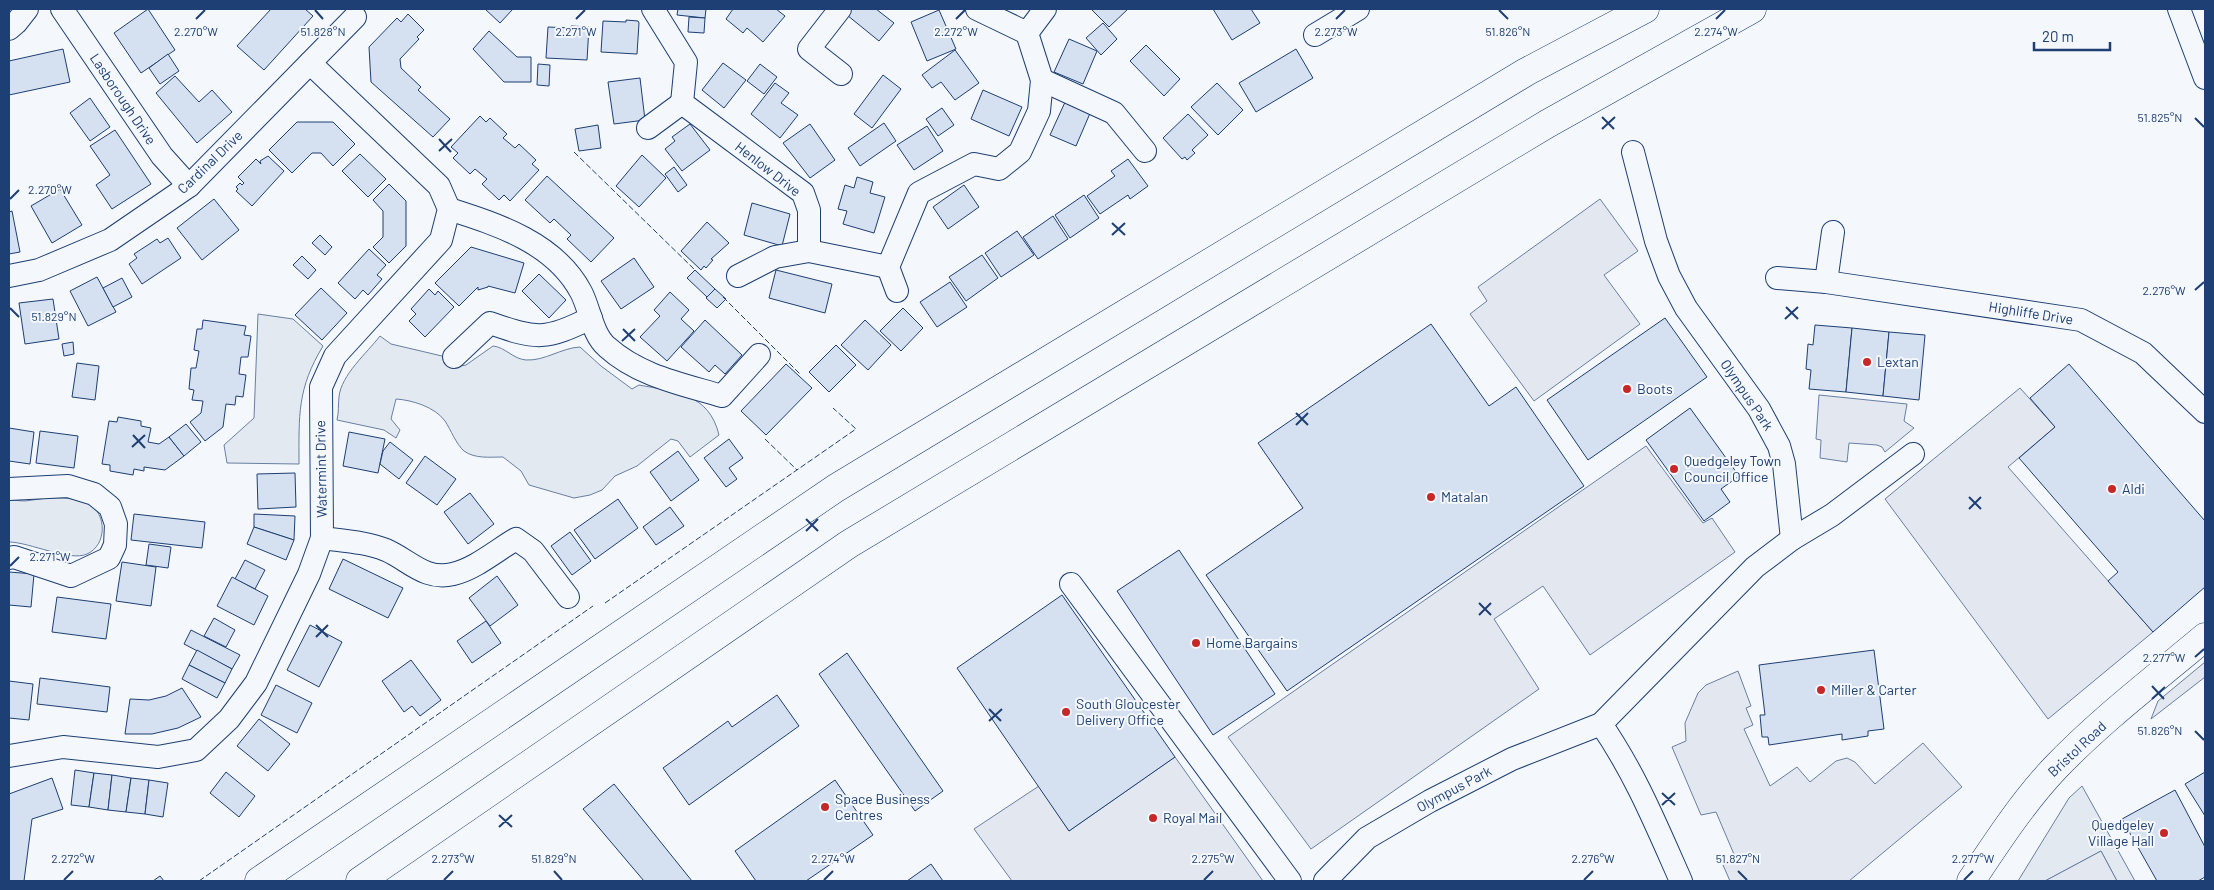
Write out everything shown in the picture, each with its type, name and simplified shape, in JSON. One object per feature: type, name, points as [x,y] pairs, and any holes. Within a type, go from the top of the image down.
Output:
[{"type":"main road","points":[[259,881],[836,488],[1526,72],[1646,9]]},
{"type":"main road","points":[[360,881],[849,544],[1547,124],[1752,9]]},
{"type":"main road","name":"Bristol Road","points":[[1971,881],[2014,819],[2056,767],[2205,637]]},
{"type":"street","points":[[9,28],[16,23],[27,9]]},
{"type":"street","name":"Lasborough Drive","points":[[62,9],[162,156],[189,186]]},
{"type":"street","points":[[648,128],[682,103],[686,62],[653,9]]},
{"type":"street","points":[[840,9],[809,49],[842,74]]},
{"type":"street","points":[[897,291],[888,268],[919,193],[974,164],[999,170],[1020,152],[1038,112],[1042,80],[1027,33],[977,9]]},
{"type":"street","points":[[1027,33],[1045,9]]},
{"type":"street","points":[[1314,35],[1358,9]]},
{"type":"street","points":[[2179,9],[2205,78]]},
{"type":"street","name":"Cardinal Drive","points":[[9,276],[39,270],[110,240],[189,186],[355,17]]},
{"type":"street","points":[[310,63],[439,186],[449,209],[499,224],[547,252],[577,285],[591,318],[606,346],[640,370],[722,396],[759,355]]},
{"type":"street","points":[[1042,80],[1114,113],[1145,152]]},
{"type":"street","name":"Henlow Drive","points":[[682,103],[803,193],[809,210],[809,251]]},
{"type":"street","name":"Olympus Park","points":[[1325,881],[1367,838],[1430,801],[1512,759],[1601,724],[1755,567],[1792,539],[1784,464],[1779,446],[1759,409],[1686,308],[1668,276],[1656,242],[1633,152]]},
{"type":"street","name":"Watermint Drive","points":[[9,756],[63,747],[158,757],[196,750],[229,720],[256,683],[309,574],[322,538],[321,387],[335,356],[441,240],[449,209]]},
{"type":"street","points":[[1826,282],[1833,232]]},
{"type":"street","points":[[738,276],[775,257],[809,251],[888,268]]},
{"type":"street","name":"Highliffe Drive","points":[[1777,278],[1826,282],[2080,320],[2143,353],[2205,412]]},
{"type":"street","points":[[454,357],[490,323],[537,336],[559,333],[591,318]]},
{"type":"street","points":[[1792,539],[1832,515],[1913,454]]},
{"type":"street","points":[[9,489],[68,486],[94,494],[110,508],[116,524],[115,545],[109,558],[71,576],[14,557],[9,558]]},
{"type":"street","points":[[322,538],[362,543],[387,551],[409,565],[433,576],[453,574],[476,564],[516,538],[533,551],[568,597]]},
{"type":"street","points":[[1071,584],[1290,881]]},
{"type":"street","points":[[1601,724],[1622,754],[1639,785],[1681,881]]},
{"type":"shaded area","points":[[1600,199],[1638,251],[1604,275],[1640,324],[1534,401],[1470,314],[1487,301],[1478,287]]},
{"type":"shaded area","points":[[258,314],[293,319],[323,346],[308,376],[301,403],[299,464],[227,463],[224,445],[254,418]]},
{"type":"shaded area","points":[[380,336],[391,344],[442,356],[455,367],[466,365],[493,346],[501,348],[517,358],[526,360],[540,359],[580,347],[601,366],[632,389],[639,385],[665,390],[689,397],[699,403],[707,410],[714,421],[719,435],[690,457],[678,441],[671,439],[637,466],[615,476],[602,490],[590,495],[574,498],[529,485],[521,471],[503,457],[468,454],[458,445],[441,416],[429,408],[416,403],[396,399],[391,419],[400,430],[396,438],[384,430],[337,420],[339,397],[344,381]]},
{"type":"shaded area","points":[[2020,388],[2055,427],[2008,467],[2153,632],[2048,719],[1885,499]]},
{"type":"shaded area","points":[[1819,395],[1907,404],[1904,421],[1914,428],[1885,452],[1882,447],[1877,445],[1849,443],[1847,462],[1820,458],[1821,440],[1816,439]]},
{"type":"shaded area","points":[[1646,446],[1703,523],[1712,518],[1735,552],[1590,655],[1543,586],[1494,619],[1539,689],[1311,849],[1228,737]]},
{"type":"shaded area","points":[[47,498],[79,500],[95,509],[102,522],[102,529],[101,537],[94,550],[80,556],[70,556],[9,542],[9,500],[25,501]]},
{"type":"shaded area","points":[[2205,662],[2205,677],[2151,719],[2158,701]]},
{"type":"shaded area","points":[[1738,671],[1751,706],[1746,708],[1753,725],[1744,729],[1770,786],[1797,767],[1810,782],[1836,761],[1847,758],[1855,762],[1875,784],[1923,743],[1962,787],[1849,881],[1730,881],[1723,865],[1736,859],[1716,812],[1701,815],[1672,747],[1686,741],[1685,723],[1698,693],[1706,685]]},
{"type":"shaded area","name":"Royal Mail","points":[[1175,757],[1263,881],[1012,881],[974,829],[1039,786],[1069,831]]},
{"type":"shaded area","points":[[2082,786],[2135,881],[2117,881],[2101,851],[2045,881],[2018,881],[2069,798]]},
{"type":"shaded area","points":[[2101,851],[2117,881],[2045,881]]},
{"type":"building","points":[[148,9],[175,50],[141,73],[114,33]]},
{"type":"building","points":[[271,9],[305,9],[313,16],[264,70],[237,46]]},
{"type":"building","points":[[485,9],[513,9],[500,23]]},
{"type":"building","points":[[678,9],[706,9],[705,18],[677,15]]},
{"type":"building","points":[[733,9],[776,9],[785,16],[763,42],[747,28],[743,33],[726,19]]},
{"type":"building","points":[[843,9],[876,9],[894,23],[879,41],[842,11]]},
{"type":"building","points":[[1091,9],[1128,9],[1109,27]]},
{"type":"building","points":[[1213,9],[1251,9],[1260,23],[1232,40]]},
{"type":"building","points":[[939,10],[956,49],[927,61],[911,22]]},
{"type":"building","points":[[408,14],[424,30],[417,37],[419,39],[400,59],[401,68],[421,87],[418,90],[450,119],[433,137],[371,82],[369,47],[397,18],[401,22]]},
{"type":"building","points":[[689,17],[705,18],[704,33],[688,32]]},
{"type":"building","points":[[626,20],[638,21],[639,23],[637,54],[601,52],[603,21],[626,22]]},
{"type":"building","points":[[1103,23],[1117,39],[1101,55],[1086,38]]},
{"type":"building","points":[[571,26],[589,27],[587,60],[546,58],[548,27],[571,28]]},
{"type":"building","points":[[489,31],[517,57],[531,57],[531,82],[504,82],[473,49]]},
{"type":"building","points":[[1069,39],[1097,51],[1083,84],[1054,72]]},
{"type":"building","points":[[1146,45],[1180,79],[1164,96],[1130,61]]},
{"type":"building","points":[[63,49],[70,82],[9,95],[9,61]]},
{"type":"building","points":[[1296,49],[1313,78],[1256,112],[1239,83]]},
{"type":"building","points":[[955,50],[979,83],[955,100],[941,82],[932,88],[922,75]]},
{"type":"building","points":[[168,54],[179,71],[160,84],[149,68]]},
{"type":"building","points":[[723,63],[746,80],[724,108],[702,90]]},
{"type":"building","points":[[538,64],[550,65],[549,86],[537,85]]},
{"type":"building","points":[[760,64],[777,77],[764,94],[747,81]]},
{"type":"building","points":[[883,75],[901,89],[872,128],[854,114]]},
{"type":"building","points":[[175,76],[199,102],[212,90],[232,112],[197,143],[156,93]]},
{"type":"building","points":[[640,78],[645,120],[614,124],[608,82]]},
{"type":"building","points":[[775,83],[789,93],[781,103],[798,115],[780,138],[751,114]]},
{"type":"building","points":[[1217,83],[1243,110],[1218,135],[1191,107]]},
{"type":"building","points":[[983,90],[1022,107],[1009,136],[971,119]]},
{"type":"building","points":[[90,98],[110,127],[90,141],[70,113]]},
{"type":"building","points":[[1066,100],[1091,111],[1076,146],[1050,135]]},
{"type":"building","points":[[942,108],[954,125],[938,136],[926,119]]},
{"type":"building","points":[[1188,114],[1208,135],[1192,150],[1195,153],[1187,160],[1185,157],[1182,159],[1163,138]]},
{"type":"building","points":[[480,116],[486,122],[490,118],[507,134],[503,138],[515,148],[519,144],[536,160],[532,164],[539,170],[510,201],[504,195],[499,200],[482,184],[487,179],[475,169],[470,174],[453,158],[458,153],[451,147]]},
{"type":"building","points":[[297,122],[333,122],[355,144],[333,166],[321,153],[312,153],[292,173],[269,150]]},
{"type":"building","points":[[884,123],[896,141],[860,166],[848,148]]},
{"type":"building","points":[[690,124],[710,150],[682,171],[665,149],[675,141],[672,137]]},
{"type":"building","points":[[810,124],[835,160],[810,178],[783,143]]},
{"type":"building","points":[[598,125],[601,148],[579,151],[575,129]]},
{"type":"building","points":[[927,126],[943,151],[914,170],[897,145]]},
{"type":"building","points":[[115,130],[151,184],[112,209],[96,185],[110,175],[90,146]]},
{"type":"building","points":[[360,154],[386,179],[368,197],[342,171]]},
{"type":"building","points":[[642,155],[666,178],[639,207],[616,186]]},
{"type":"building","points":[[268,156],[284,171],[252,206],[236,191],[238,189],[236,187],[240,183],[242,185],[244,183],[238,177],[256,159],[261,164],[260,161]]},
{"type":"building","points":[[1128,159],[1148,186],[1130,199],[1128,195],[1100,214],[1087,196],[1115,176],[1111,171]]},
{"type":"building","points":[[674,167],[687,185],[678,192],[665,174]]},
{"type":"building","points":[[547,176],[614,238],[591,262],[567,239],[571,235],[554,219],[550,223],[525,200]]},
{"type":"building","points":[[857,177],[873,182],[870,193],[885,197],[874,233],[843,224],[847,211],[838,209],[845,185],[854,188]]},
{"type":"building","points":[[389,184],[406,201],[406,246],[389,263],[373,247],[383,237],[383,211],[373,200]]},
{"type":"building","points":[[964,185],[979,207],[948,229],[933,207]]},
{"type":"building","points":[[60,189],[82,225],[52,243],[31,206]]},
{"type":"building","points":[[1084,195],[1099,218],[1070,238],[1055,215]]},
{"type":"building","points":[[214,199],[239,230],[202,260],[177,228]]},
{"type":"building","points":[[752,203],[790,214],[782,246],[744,235]]},
{"type":"building","points":[[12,211],[20,252],[9,254],[9,212]]},
{"type":"building","points":[[1053,216],[1068,239],[1038,259],[1023,237]]},
{"type":"building","points":[[707,222],[729,243],[711,259],[713,260],[706,268],[704,266],[701,270],[681,251]]},
{"type":"building","points":[[1017,231],[1034,255],[1001,277],[985,253]]},
{"type":"building","points":[[320,235],[332,247],[325,255],[312,243]]},
{"type":"building","points":[[168,238],[181,258],[142,284],[129,264],[137,258],[134,254],[157,239],[160,243]]},
{"type":"building","points":[[471,247],[524,263],[515,293],[488,286],[478,290],[478,287],[459,306],[435,283]]},
{"type":"building","points":[[369,249],[386,265],[377,275],[382,279],[368,295],[363,290],[355,299],[338,283]]},
{"type":"building","points":[[982,255],[998,278],[966,301],[949,277]]},
{"type":"building","points":[[302,256],[316,270],[308,279],[293,265]]},
{"type":"building","points":[[634,258],[654,287],[621,309],[601,281]]},
{"type":"building","points":[[695,270],[715,289],[707,297],[687,278]]},
{"type":"building","points":[[776,270],[832,284],[825,313],[769,298]]},
{"type":"building","points":[[539,274],[566,300],[549,318],[522,291]]},
{"type":"building","points":[[97,277],[116,312],[88,326],[70,291]]},
{"type":"building","points":[[122,278],[132,297],[113,307],[103,288]]},
{"type":"building","points":[[950,282],[967,307],[937,327],[920,302]]},
{"type":"building","points":[[321,288],[347,313],[322,340],[295,315]]},
{"type":"building","points":[[429,289],[435,295],[438,291],[454,307],[425,337],[409,321],[416,314],[411,309]]},
{"type":"building","points":[[715,289],[726,299],[717,308],[706,298]]},
{"type":"building","points":[[670,292],[689,310],[681,319],[694,331],[667,361],[640,337],[660,316],[654,310]]},
{"type":"building","points":[[53,299],[59,339],[25,344],[19,303]]},
{"type":"building","points":[[903,308],[923,328],[901,351],[880,331]]},
{"type":"building","name":"Boots","points":[[1665,318],[1707,377],[1588,460],[1547,400]]},
{"type":"building","points":[[203,320],[246,326],[244,335],[251,336],[248,357],[241,357],[239,374],[246,375],[243,397],[236,396],[235,405],[226,404],[223,427],[205,441],[190,422],[201,413],[203,401],[192,400],[194,390],[189,389],[191,368],[196,368],[199,351],[194,350],[197,329],[202,329]]},
{"type":"building","points":[[705,320],[742,355],[725,374],[715,365],[709,372],[681,347]]},
{"type":"building","points":[[865,320],[891,345],[868,370],[841,345]]},
{"type":"building","name":"Matalan","points":[[1431,324],[1489,406],[1516,387],[1584,486],[1287,691],[1206,575],[1303,508],[1258,443]]},
{"type":"building","points":[[1815,325],[1852,328],[1846,392],[1809,389],[1811,370],[1806,369],[1808,344],[1813,345]]},
{"type":"building","name":"Lextan","points":[[1852,328],[1889,332],[1883,396],[1846,392]]},
{"type":"building","points":[[1889,332],[1925,335],[1919,400],[1883,396]]},
{"type":"building","points":[[73,342],[74,354],[64,356],[62,344]]},
{"type":"building","points":[[836,345],[856,365],[829,392],[809,372]]},
{"type":"building","points":[[77,363],[99,366],[95,400],[72,397]]},
{"type":"building","points":[[786,364],[812,388],[766,435],[741,411]]},
{"type":"building","name":"Aldi","points":[[2069,364],[2205,521],[2205,587],[2153,632],[2108,581],[2118,572],[2019,458],[2055,427],[2030,398]]},
{"type":"building","points":[[1690,408],[1739,476],[1721,489],[1730,502],[1704,521],[1646,440]]},
{"type":"building","points":[[118,417],[141,421],[141,426],[151,428],[148,442],[159,444],[169,437],[184,456],[165,470],[144,467],[144,471],[134,469],[133,475],[110,471],[110,465],[102,464],[109,421],[117,422]]},
{"type":"building","points":[[186,424],[201,442],[184,456],[169,437]]},
{"type":"building","points":[[9,428],[34,432],[30,464],[9,461]]},
{"type":"building","points":[[40,431],[78,436],[74,468],[36,463]]},
{"type":"building","points":[[349,432],[385,439],[378,473],[343,466]]},
{"type":"building","points":[[729,439],[743,458],[729,468],[737,479],[726,487],[704,458]]},
{"type":"building","points":[[390,442],[413,460],[399,479],[380,464],[383,451]]},
{"type":"building","points":[[678,451],[699,480],[671,501],[650,472]]},
{"type":"building","points":[[425,456],[456,479],[437,505],[406,483]]},
{"type":"building","points":[[295,473],[296,507],[258,509],[257,474]]},
{"type":"building","points":[[470,493],[494,524],[468,544],[444,512]]},
{"type":"building","points":[[618,499],[638,528],[595,559],[574,530]]},
{"type":"building","points":[[670,507],[684,526],[656,545],[643,527]]},
{"type":"building","points":[[134,514],[205,522],[202,548],[131,540]]},
{"type":"building","points":[[254,514],[295,516],[294,540],[254,527]]},
{"type":"building","points":[[254,527],[294,540],[286,560],[247,544]]},
{"type":"building","points":[[570,532],[591,561],[572,575],[551,546]]},
{"type":"building","points":[[149,544],[171,547],[168,568],[146,565]]},
{"type":"building","name":"Home Bargains","points":[[1179,550],[1275,694],[1213,735],[1117,591]]},
{"type":"building","points":[[343,559],[403,588],[388,618],[329,589]]},
{"type":"building","points":[[245,560],[265,570],[255,589],[235,579]]},
{"type":"building","points":[[122,562],[156,567],[151,606],[116,601]]},
{"type":"building","points":[[9,572],[34,574],[31,607],[9,605]]},
{"type":"building","points":[[497,576],[518,605],[490,626],[469,598]]},
{"type":"building","points":[[232,577],[268,596],[254,625],[217,606]]},
{"type":"building","name":"South Gloucester Delivery Office","points":[[1062,595],[1175,757],[1069,831],[957,668]]},
{"type":"building","points":[[57,597],[111,604],[106,639],[52,632]]},
{"type":"building","points":[[214,618],[235,630],[226,647],[204,636]]},
{"type":"building","points":[[486,621],[501,643],[472,663],[457,641]]},
{"type":"building","points":[[310,625],[342,642],[319,687],[287,670]]},
{"type":"building","points":[[191,630],[240,655],[232,669],[184,644]]},
{"type":"building","points":[[197,650],[232,669],[225,683],[189,665]]},
{"type":"building","name":"Miller & Carter","points":[[1874,650],[1884,729],[1868,731],[1868,736],[1842,740],[1842,734],[1769,745],[1768,737],[1762,737],[1760,715],[1765,715],[1759,665]]},
{"type":"building","name":"Space Business Centres","points":[[847,653],[943,791],[915,811],[819,674]]},
{"type":"building","points":[[411,660],[441,700],[420,716],[412,706],[404,712],[382,681]]},
{"type":"building","points":[[189,665],[225,683],[217,698],[182,679]]},
{"type":"building","points":[[40,678],[110,687],[107,712],[37,704]]},
{"type":"building","points":[[9,681],[33,684],[29,720],[9,718]]},
{"type":"building","points":[[276,685],[312,703],[297,733],[261,715]]},
{"type":"building","points":[[182,688],[201,717],[178,728],[152,734],[125,734],[130,699],[149,700],[166,696]]},
{"type":"building","points":[[777,695],[799,726],[689,805],[663,768],[728,721],[732,727]]},
{"type":"building","points":[[259,719],[290,744],[268,771],[237,746]]},
{"type":"building","points":[[75,770],[94,773],[89,807],[71,805]]},
{"type":"building","points":[[226,772],[255,796],[239,817],[210,793]]},
{"type":"building","points":[[2205,772],[2205,816],[2185,784]]},
{"type":"building","points":[[94,773],[112,775],[108,810],[89,807]]},
{"type":"building","points":[[112,775],[131,778],[126,812],[108,810]]},
{"type":"building","points":[[52,778],[63,809],[32,819],[24,881],[9,881],[9,794]]},
{"type":"building","points":[[131,778],[149,780],[145,814],[126,812]]},
{"type":"building","points":[[149,780],[168,783],[163,817],[145,814]]},
{"type":"building","name":"Space Business Centres","points":[[835,780],[873,835],[806,881],[756,881],[735,851]]},
{"type":"building","points":[[614,784],[692,881],[644,881],[583,809]]},
{"type":"building","name":"Quedgeley Village Hall","points":[[2175,790],[2205,847],[2205,877],[2198,881],[2157,881],[2122,819]]},
{"type":"building","name":"Space Business Centres","points":[[931,864],[943,881],[907,881]]},
{"type":"building","points":[[160,876],[164,881],[153,881]]},
{"type":"fence","points":[[574,152],[696,271]]},
{"type":"fence","points":[[723,297],[801,375]]},
{"type":"fence","points":[[605,603],[856,429],[833,408]]},
{"type":"fence","points":[[765,439],[797,470]]},
{"type":"fence","points":[[199,881],[593,606]]},
{"type":"place","name":"Lextan","points":[[1867,362]]},
{"type":"place","name":"Boots","points":[[1627,389]]},
{"type":"place","name":"Quedgeley Town Council Office","points":[[1674,469]]},
{"type":"place","name":"Aldi","points":[[2112,489]]},
{"type":"place","name":"Matalan","points":[[1431,497]]},
{"type":"place","name":"Home Bargains","points":[[1196,643]]},
{"type":"place","name":"Miller & Carter","points":[[1821,690]]},
{"type":"place","name":"South Gloucester Delivery Office","points":[[1066,712]]},
{"type":"place","name":"Space Business Centres","points":[[825,807]]},
{"type":"place","name":"Royal Mail","points":[[1153,818]]},
{"type":"place","name":"Quedgeley Village Hall","points":[[2164,833]]}]
